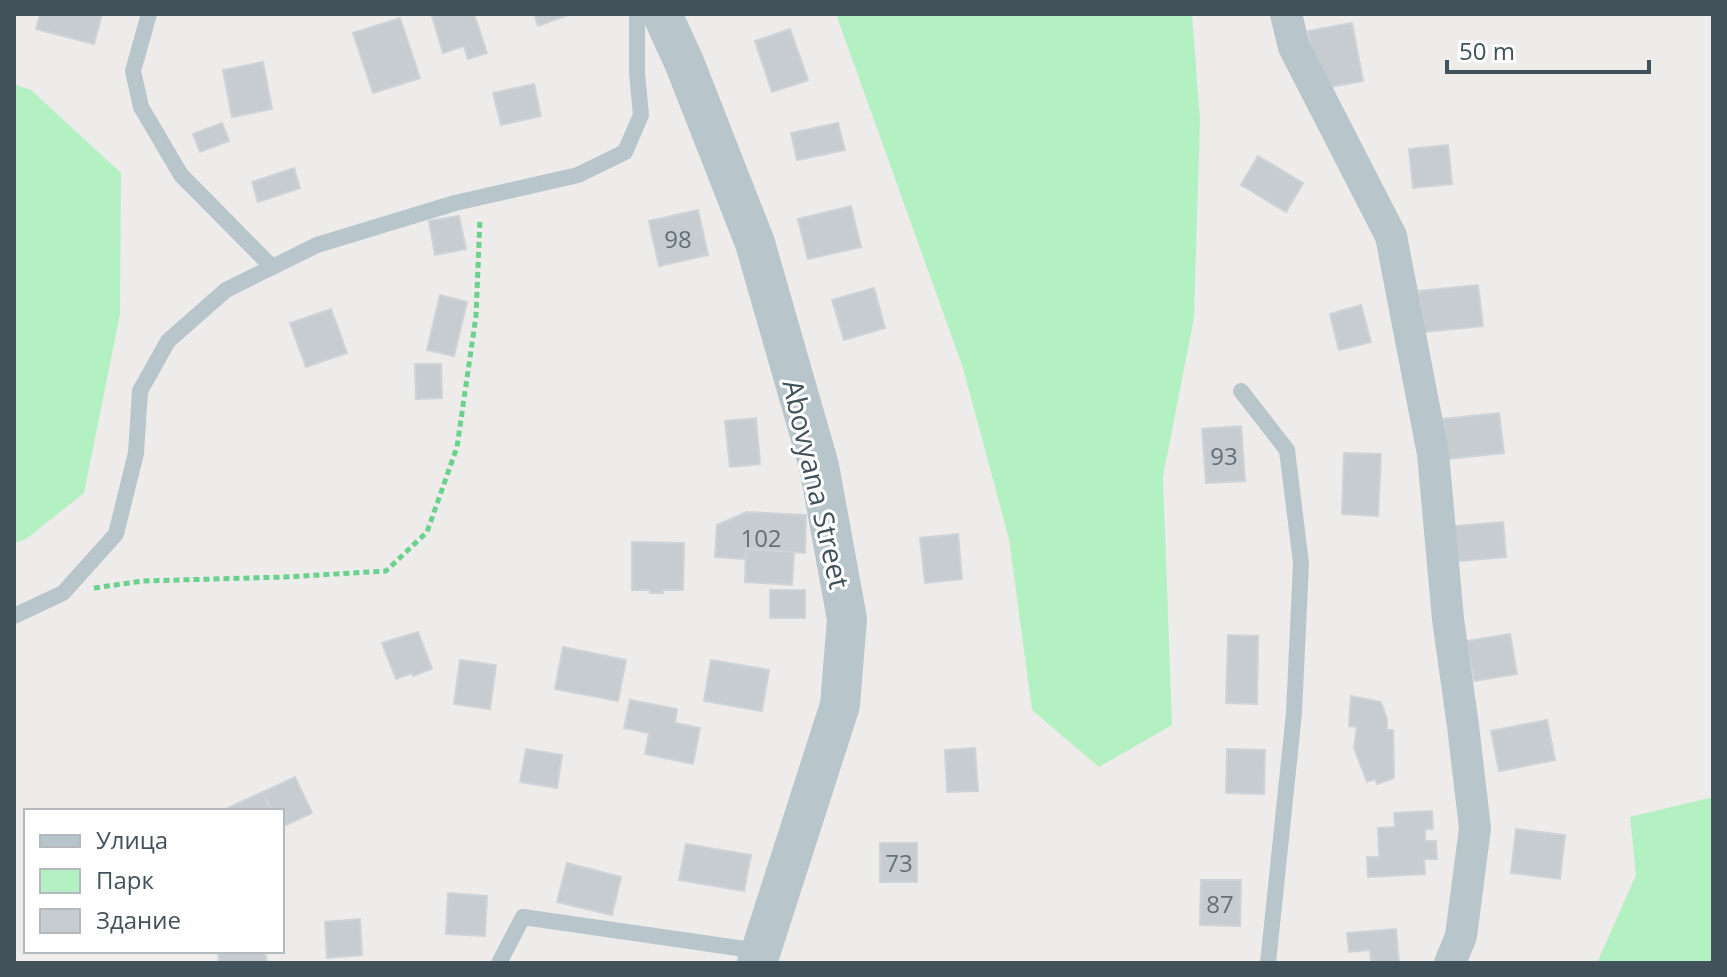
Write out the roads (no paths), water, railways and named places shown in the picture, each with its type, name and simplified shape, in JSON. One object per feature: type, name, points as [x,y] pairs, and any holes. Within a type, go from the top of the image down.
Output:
[{"type":"street","name":"Abovyana Street","points":[[662,14],[755,243],[819,466],[847,619],[840,705],[759,957]]},
{"type":"street","points":[[1286,14],[1294,47],[1391,236],[1433,454],[1448,619],[1475,828],[1461,936],[1450,963]]},
{"type":"lane","points":[[149,14],[133,71],[141,107],[181,175],[272,267]]},
{"type":"lane","points":[[14,616],[63,593],[116,534],[136,453],[140,391],[168,341],[226,290],[317,245],[455,203],[578,175],[625,152],[641,115],[637,14]]},
{"type":"lane","points":[[1241,391],[1287,450],[1301,563],[1294,713],[1268,963]]},
{"type":"lane","points":[[499,963],[523,917],[759,957]]}]
